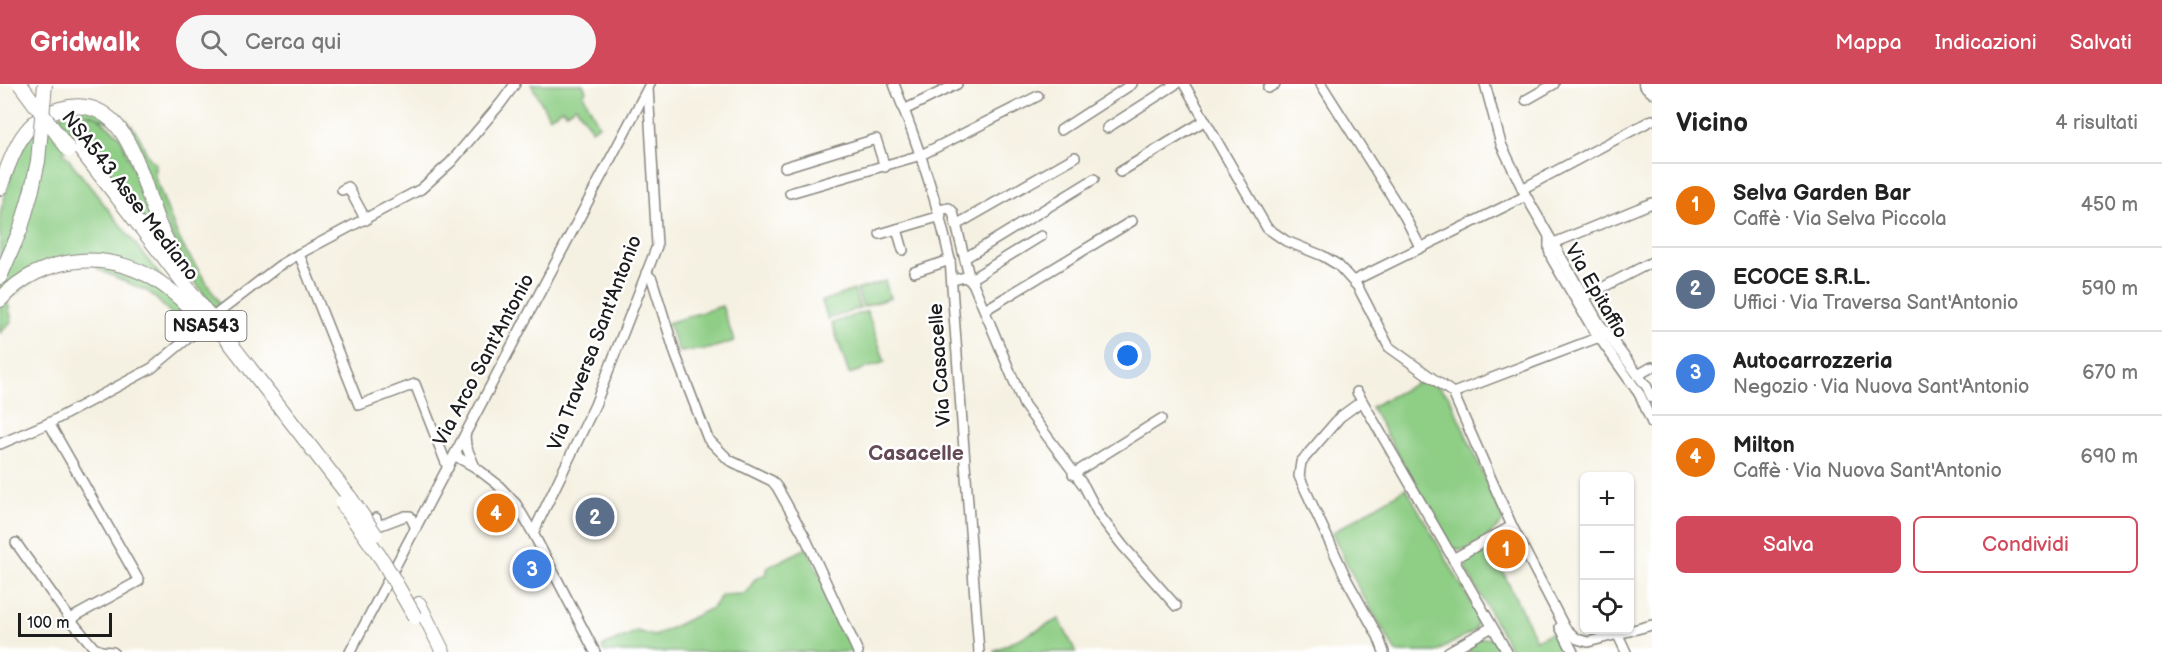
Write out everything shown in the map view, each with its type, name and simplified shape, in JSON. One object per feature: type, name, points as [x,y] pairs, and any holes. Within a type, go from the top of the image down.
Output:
[{"type":"highway","name":"NSA543 Asse Mediano","points":[[20,84],[73,148],[390,555],[417,611]]},
{"type":"highway","name":"NSA543 Asse Mediano","points":[[31,84],[73,148]]},
{"type":"highway","points":[[0,277],[21,228],[32,189],[39,153],[45,84]]},
{"type":"highway","name":"NSA543","points":[[0,188],[18,140],[32,123],[50,111],[69,106],[88,108],[110,117],[130,144],[158,223],[199,310]]},
{"type":"highway","name":"NSA543","points":[[0,300],[31,275],[50,266],[73,261],[98,260],[118,263],[141,272],[199,310]]},
{"type":"highway","points":[[417,611],[434,652]]},
{"type":"highway","points":[[417,611],[443,652]]},
{"type":"main road","points":[[1645,84],[1652,91]]},
{"type":"street","points":[[218,314],[279,266],[421,189],[451,162],[515,84]]},
{"type":"street","name":"Via Casacelle","points":[[894,84],[940,213],[950,260],[980,652]]},
{"type":"street","points":[[904,110],[957,84]]},
{"type":"street","points":[[1061,130],[1132,84]]},
{"type":"street","points":[[1107,128],[1176,84]]},
{"type":"street","points":[[1184,84],[1267,228],[1286,241],[1332,261],[1353,280],[1389,347],[1453,393],[1512,526],[1555,611],[1570,634],[1588,642]]},
{"type":"street","points":[[1321,84],[1405,217],[1420,247]]},
{"type":"street","name":"Via Epitaffio","points":[[1485,84],[1501,144],[1524,192],[1584,297],[1603,336],[1638,375],[1652,398]]},
{"type":"street","points":[[1526,100],[1554,84]]},
{"type":"street","name":"Via Traversa Sant'Antonio","points":[[533,533],[596,405],[657,246],[649,86]]},
{"type":"street","name":"Via Arco Sant'Antonio","points":[[350,652],[649,86]]},
{"type":"street","points":[[790,193],[921,155],[1038,96]]},
{"type":"street","points":[[1353,280],[1524,192],[1652,120]]},
{"type":"street","points":[[1120,172],[1204,121]]},
{"type":"street","points":[[785,167],[876,139],[885,167]]},
{"type":"street","points":[[956,225],[1075,157]]},
{"type":"street","points":[[965,258],[1094,179]]},
{"type":"street","points":[[342,190],[348,187],[366,220]]},
{"type":"street","points":[[1551,242],[1652,203]]},
{"type":"street","points":[[880,234],[950,208],[971,280],[1024,405],[1084,486],[1099,515],[1176,606]]},
{"type":"street","points":[[985,310],[1132,221]]},
{"type":"street","points":[[897,229],[903,250]]},
{"type":"street","points":[[971,280],[1041,236]]},
{"type":"street","name":"Via Epitaffio","points":[[1551,242],[1552,260],[1637,390],[1652,423]]},
{"type":"street","points":[[299,254],[359,405],[414,384],[447,470],[458,466],[475,467]]},
{"type":"street","points":[[914,272],[950,260]]},
{"type":"street","points":[[1584,297],[1652,262]]},
{"type":"street","points":[[646,273],[652,279],[676,356],[708,439],[729,460],[772,481],[777,487],[805,537],[858,652]]},
{"type":"street","points":[[953,280],[965,278],[971,280]]},
{"type":"street","points":[[0,444],[49,423],[152,368],[199,329]]},
{"type":"street","points":[[1453,393],[1603,336]]},
{"type":"street","points":[[1638,375],[1652,367]]},
{"type":"street","points":[[1383,652],[1378,636],[1348,582],[1299,476],[1301,462],[1359,396],[1507,652]]},
{"type":"street","points":[[1073,474],[1161,419]]},
{"type":"street","points":[[49,423],[139,581],[70,619]]},
{"type":"street","points":[[465,434],[466,446],[475,467]]},
{"type":"street","points":[[456,452],[459,458],[475,467],[516,504],[595,652]]},
{"type":"street","points":[[376,519],[381,525],[410,516],[416,528]]},
{"type":"street","points":[[1453,559],[1512,526]]},
{"type":"street","points":[[16,543],[93,648],[113,652]]},
{"type":"street","points":[[1555,611],[1563,634],[1573,652]]},
{"type":"street","points":[[1578,652],[1588,642],[1652,625]]},
{"type":"street","points":[[1448,652],[1492,627]]},
{"type":"street","points":[[1618,635],[1626,652]]},
{"type":"green space","points":[[531,84],[583,84],[586,91],[583,94],[599,125],[592,130],[576,106],[566,113],[563,109],[549,117]]},
{"type":"green space","points":[[67,100],[88,102],[107,108],[132,126],[147,154],[155,163],[155,177],[184,248],[223,308],[217,312],[189,274],[120,124],[56,106],[53,102]]},
{"type":"green space","points":[[75,111],[96,116],[120,136],[166,253],[78,138],[63,152],[163,279],[143,278],[183,309],[198,327],[191,333],[149,292],[99,270],[94,264],[75,265],[38,277],[7,300],[12,321],[0,333],[0,307],[3,303],[0,300],[0,213],[16,158],[40,122]]},
{"type":"green space","points":[[885,281],[890,298],[863,307],[857,290]]},
{"type":"green space","points":[[854,290],[860,308],[828,319],[822,301]]},
{"type":"green space","points":[[722,306],[734,341],[709,349],[679,352],[668,323]]},
{"type":"green space","points":[[867,311],[885,362],[849,374],[832,323]]},
{"type":"green space","points":[[1426,378],[1449,396],[1503,520],[1486,537],[1464,550],[1457,550],[1450,546],[1371,407]]},
{"type":"green space","points":[[1406,488],[1478,615],[1474,631],[1436,652],[1396,652],[1360,591],[1332,533]]},
{"type":"green space","points":[[1504,537],[1509,538],[1519,558],[1501,568],[1536,640],[1555,631],[1564,652],[1512,652],[1467,571],[1466,563],[1473,553]]},
{"type":"green space","points":[[807,548],[857,652],[604,652],[602,647],[637,631],[654,636],[712,608],[722,595],[747,592],[755,579],[766,574],[768,567]]},
{"type":"green space","points":[[1059,619],[1076,652],[994,652],[994,651]]},
{"type":"green space","points":[[1494,639],[1501,652],[1455,652],[1475,640]]},
{"type":"place","name":"Milton","points":[[496,513]]},
{"type":"place","name":"ECOCE S.R.L.","points":[[595,517]]},
{"type":"place","name":"Selva Garden Bar","points":[[1506,549]]},
{"type":"place","name":"Autocarrozzeria","points":[[532,569]]},
{"type":"district","name":"Casacelle","points":[[916,453]]}]
